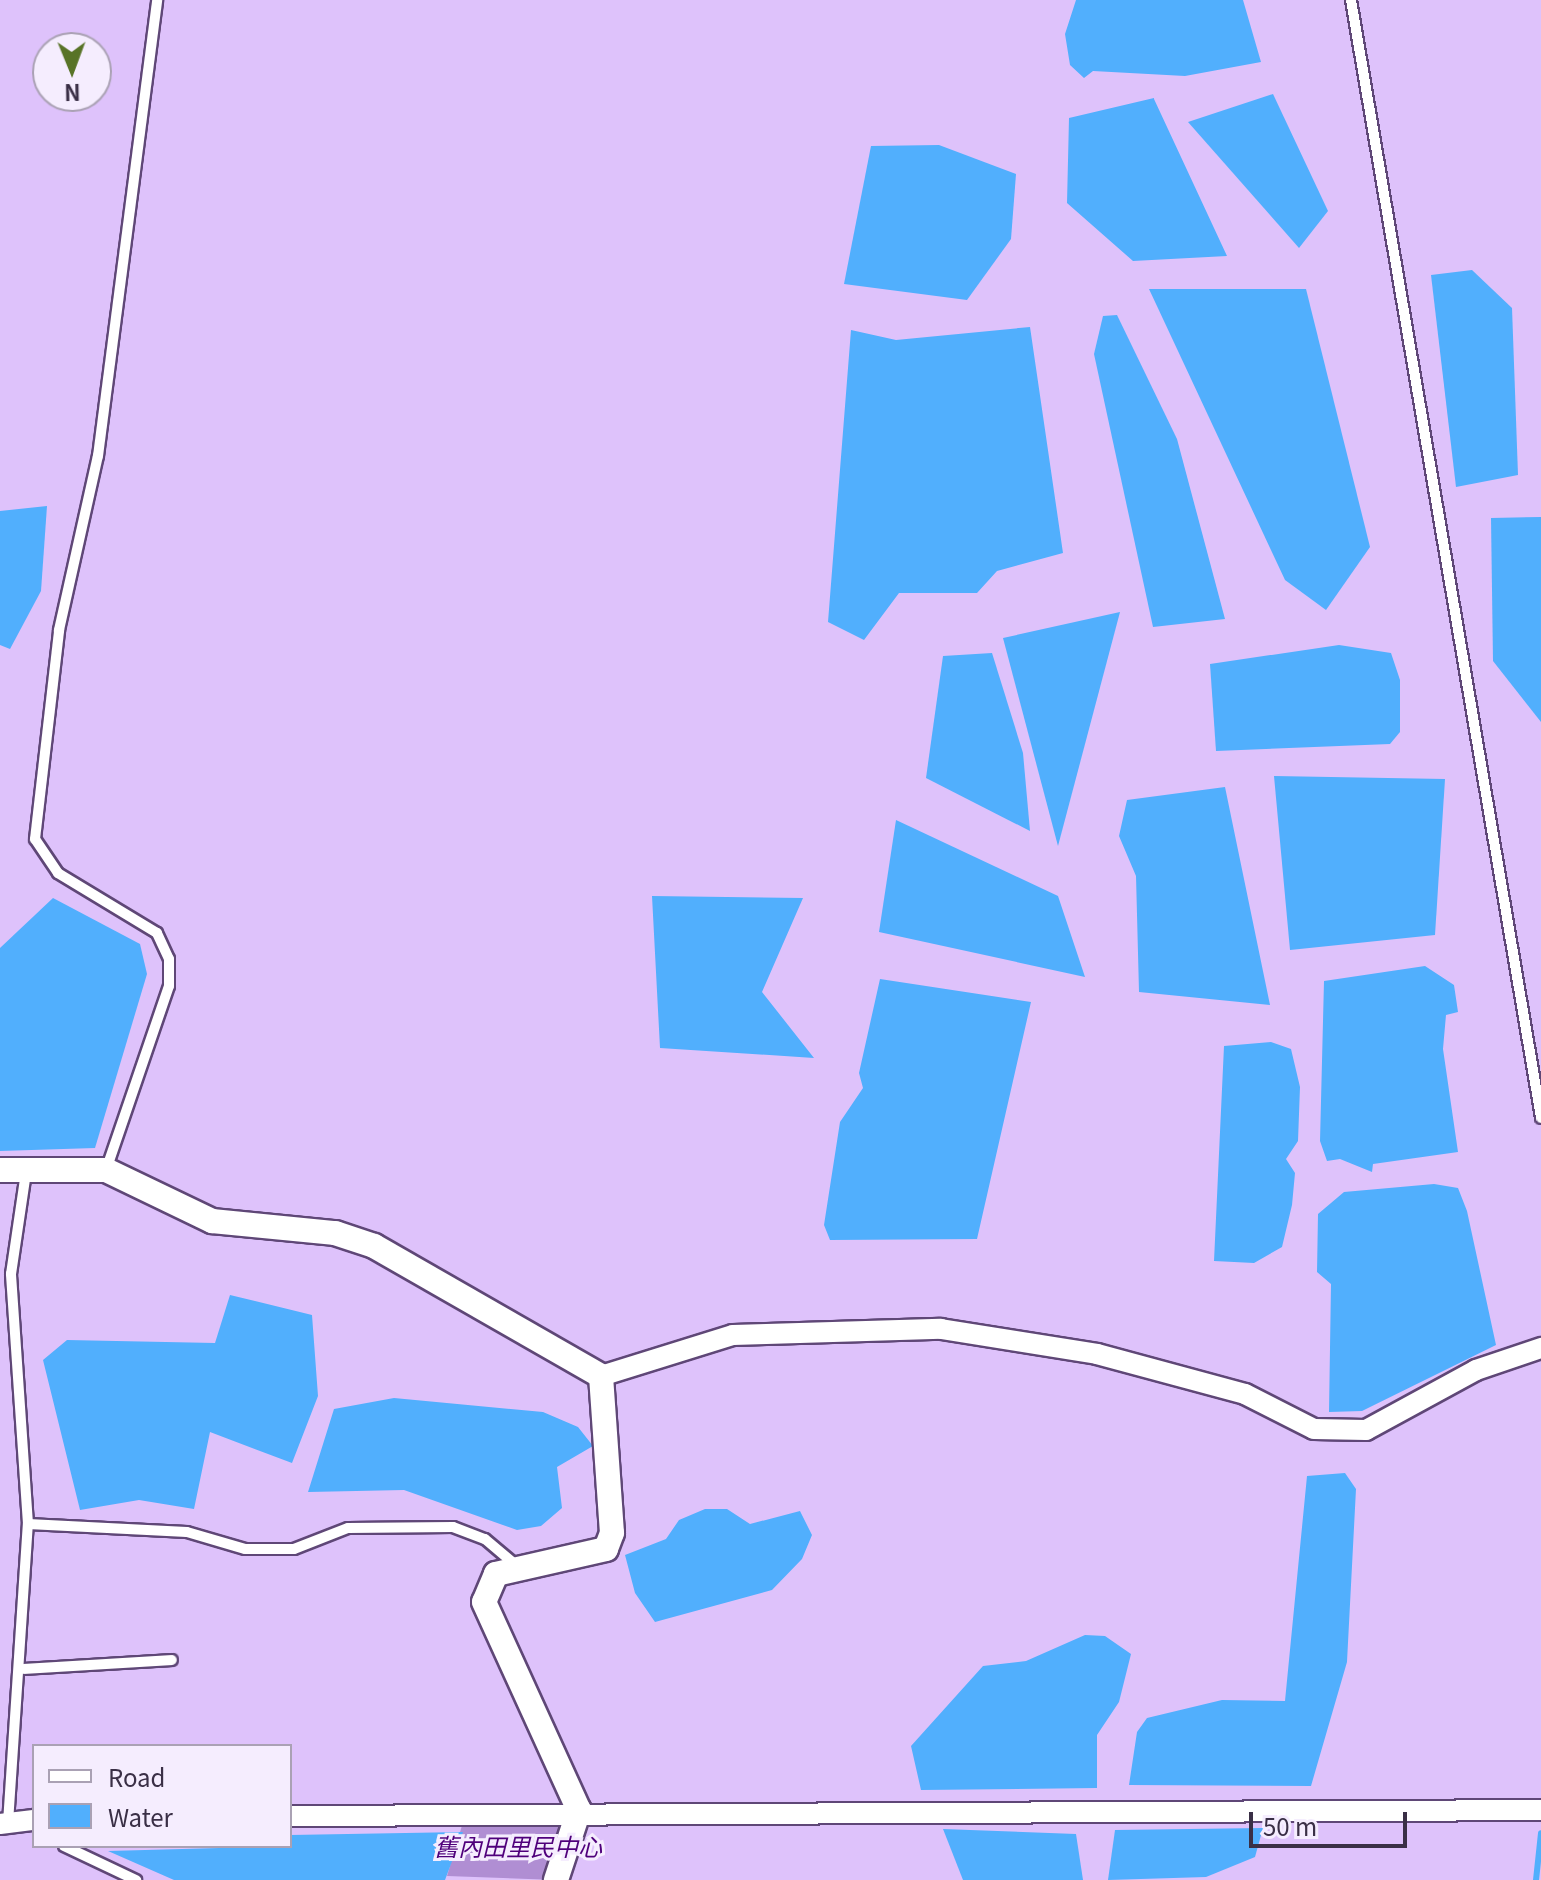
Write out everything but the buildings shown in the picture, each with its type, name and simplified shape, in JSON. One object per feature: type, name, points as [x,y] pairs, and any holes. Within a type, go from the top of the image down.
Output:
[{"type":"street","points":[[0,1170],[106,1170],[212,1221],[335,1233],[374,1246],[601,1376],[733,1335],[941,1329],[1097,1354],[1245,1394],[1314,1429],[1366,1430],[1476,1370],[1541,1348]]},
{"type":"street","points":[[556,1880],[579,1810],[484,1602],[496,1574],[517,1566],[606,1549],[612,1533],[601,1376]]},
{"type":"street","points":[[292,1816],[579,1810],[1541,1810]]},
{"type":"street","points":[[4,1825],[32,1820]]},
{"type":"lane","points":[[106,1170],[169,986],[169,959],[157,933],[58,873],[35,839],[59,630],[98,456],[157,0]]},
{"type":"lane","points":[[1351,0],[1541,1118]]},
{"type":"lane","points":[[26,1172],[11,1274],[28,1524],[24,1669],[4,1825],[32,1832]]},
{"type":"lane","points":[[28,1524],[187,1532],[245,1549],[294,1549],[348,1528],[453,1527],[485,1539],[517,1566]]},
{"type":"lane","points":[[24,1669],[172,1660]]},
{"type":"lane","points":[[68,1848],[136,1880]]},
{"type":"green space","name":"舊內田里民中心","points":[[579,1810],[556,1880],[447,1876],[466,1812]]},
{"type":"water","points":[[1076,0],[1243,0],[1261,62],[1185,76],[1093,71],[1084,78],[1070,65],[1065,34]]},
{"type":"water","points":[[1273,94],[1328,211],[1299,248],[1188,122]]},
{"type":"water","points":[[1154,98],[1227,256],[1133,261],[1067,203],[1069,118]]},
{"type":"water","points":[[939,145],[1016,174],[1011,239],[967,300],[844,284],[871,146]]},
{"type":"water","points":[[1472,270],[1512,308],[1518,475],[1456,487],[1431,275]]},
{"type":"water","points":[[1149,289],[1306,289],[1370,547],[1326,610],[1285,580]]},
{"type":"water","points":[[1117,315],[1177,439],[1225,619],[1153,627],[1094,354],[1103,316]]},
{"type":"water","points":[[1030,327],[1063,553],[997,571],[977,593],[899,593],[864,640],[828,622],[851,330],[896,340]]},
{"type":"water","points":[[47,506],[41,591],[10,649],[0,645],[0,511]]},
{"type":"water","points":[[1541,517],[1541,722],[1493,661],[1491,518]]},
{"type":"water","points":[[1120,612],[1058,846],[1003,638]]},
{"type":"water","points":[[1339,645],[1391,653],[1400,680],[1400,732],[1390,744],[1216,751],[1210,664]]},
{"type":"water","points":[[992,653],[1023,753],[1030,831],[926,778],[943,656]]},
{"type":"water","points":[[1274,776],[1445,779],[1435,935],[1290,950]]},
{"type":"water","points":[[1225,787],[1270,1005],[1139,992],[1136,876],[1119,836],[1127,800]]},
{"type":"water","points":[[896,820],[1058,896],[1085,977],[879,932]]},
{"type":"water","points":[[652,896],[803,898],[762,992],[814,1058],[660,1048]]},
{"type":"water","points":[[53,898],[140,944],[147,974],[95,1148],[0,1151],[0,948]]},
{"type":"water","points":[[1425,966],[1454,985],[1458,1012],[1446,1015],[1443,1049],[1458,1152],[1373,1164],[1372,1172],[1340,1159],[1327,1161],[1320,1141],[1324,981]]},
{"type":"water","points":[[880,979],[1031,1002],[977,1239],[830,1240],[824,1225],[840,1122],[863,1088],[859,1073]]},
{"type":"water","points":[[1271,1042],[1291,1049],[1300,1087],[1298,1141],[1286,1159],[1295,1173],[1292,1205],[1282,1247],[1254,1263],[1214,1261],[1224,1046]]},
{"type":"water","points":[[1434,1184],[1458,1188],[1467,1211],[1496,1345],[1362,1411],[1329,1412],[1331,1284],[1317,1272],[1318,1214],[1344,1192]]},
{"type":"water","points":[[230,1295],[312,1315],[318,1396],[292,1463],[210,1432],[194,1509],[139,1500],[80,1510],[43,1360],[67,1340],[215,1343]]},
{"type":"water","points":[[394,1398],[543,1412],[578,1427],[593,1446],[557,1467],[562,1508],[541,1526],[517,1530],[404,1490],[308,1492],[334,1409]]},
{"type":"water","points":[[1345,1473],[1356,1489],[1347,1662],[1311,1786],[1129,1785],[1137,1732],[1147,1718],[1222,1700],[1285,1701],[1307,1476]]},
{"type":"water","points":[[705,1509],[727,1509],[750,1524],[800,1511],[812,1535],[802,1559],[772,1590],[655,1622],[635,1593],[625,1555],[666,1539],[679,1520]]},
{"type":"water","points":[[1085,1635],[1105,1636],[1131,1654],[1119,1702],[1097,1735],[1097,1788],[921,1790],[911,1746],[983,1666],[1026,1661]]},
{"type":"water","points":[[1263,1828],[1255,1857],[1206,1877],[1108,1880],[1115,1830]]},
{"type":"water","points":[[943,1829],[1076,1834],[1083,1880],[963,1880]]},
{"type":"water","points":[[463,1832],[445,1880],[174,1880],[108,1851],[292,1848],[292,1835]]},
{"type":"waterway","points":[[1536,1880],[1541,1833]]}]
